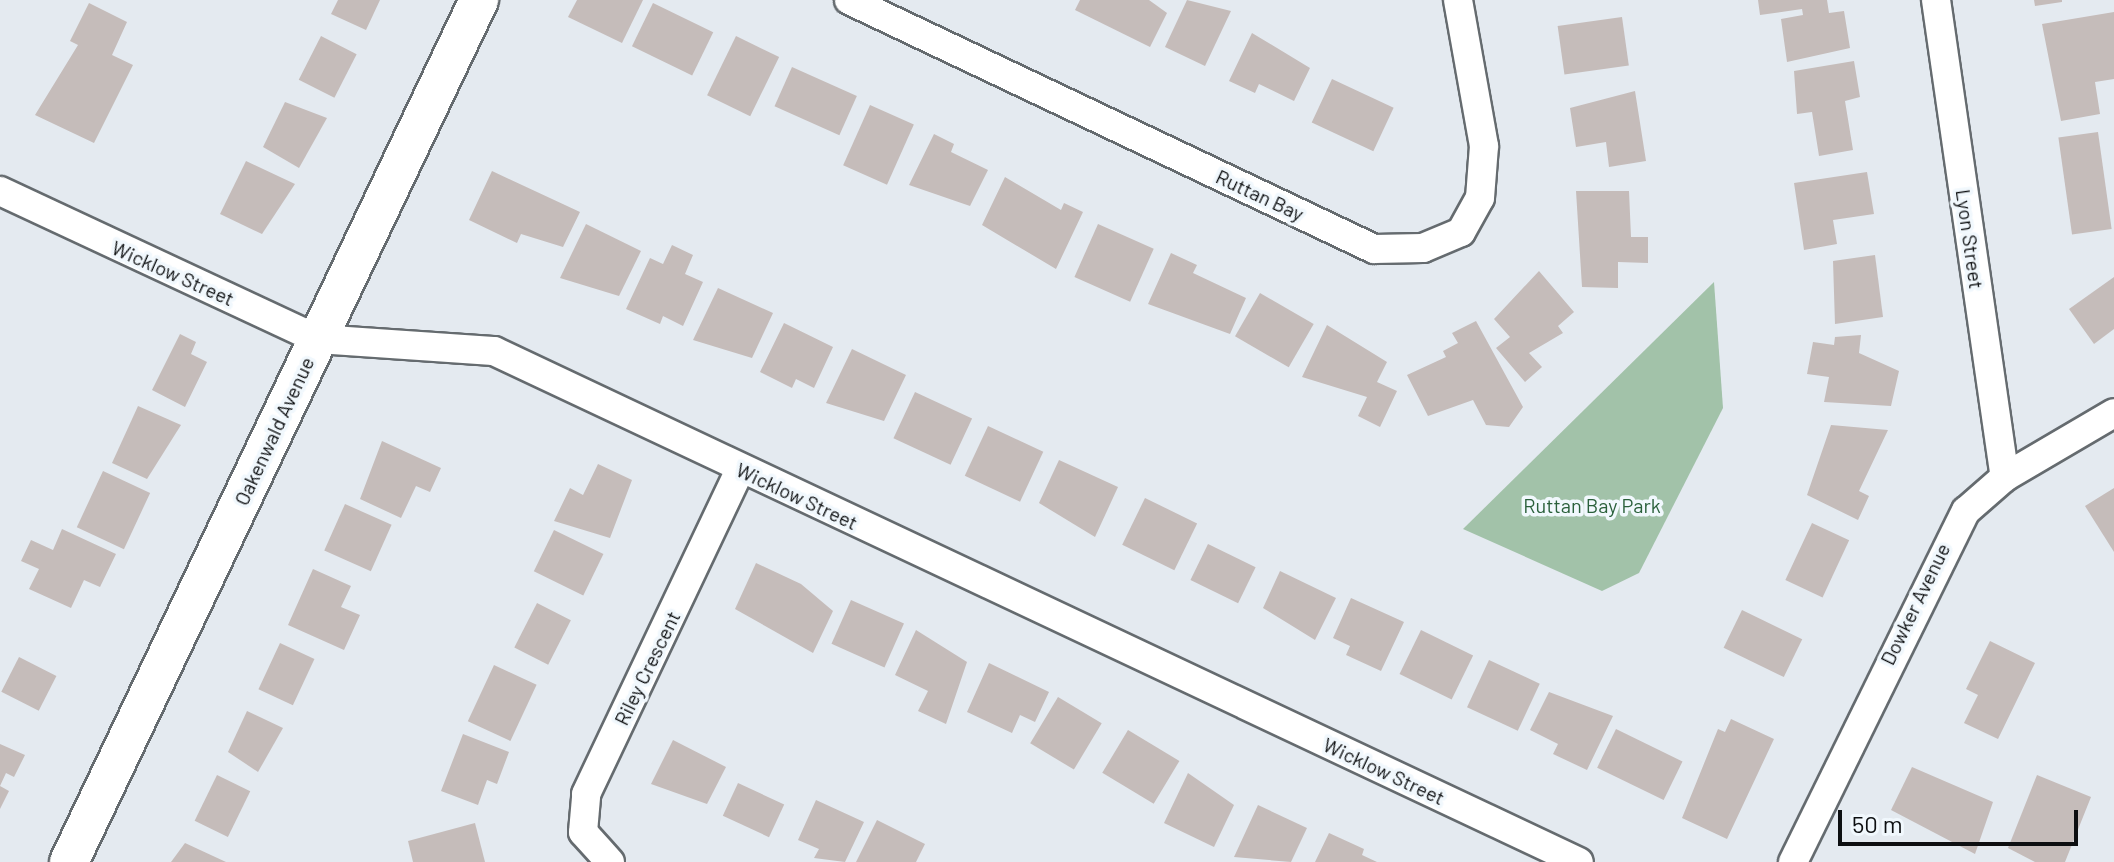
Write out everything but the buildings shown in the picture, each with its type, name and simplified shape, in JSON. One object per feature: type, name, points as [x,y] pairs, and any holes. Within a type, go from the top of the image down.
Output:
[{"type":"street","name":"Oakenwald Avenue","points":[[69,862],[479,0]]},
{"type":"street","name":"Ruttan Bay","points":[[849,0],[1374,249],[1423,248],[1461,232],[1480,198],[1484,146],[1458,0]]},
{"type":"street","name":"Lyon Street","points":[[1936,0],[2005,477]]},
{"type":"street","name":"Wicklow Street","points":[[0,191],[317,339],[494,351],[1579,862]]},
{"type":"street","name":"Dowker Avenue","points":[[1793,862],[1945,540],[2005,477],[2114,413]]},
{"type":"street","name":"Riley Crescent","points":[[610,862],[583,832],[586,794],[740,469]]},
{"type":"green space","name":"Ruttan Bay Park","points":[[1714,282],[1723,408],[1639,573],[1602,591],[1463,529]]}]
